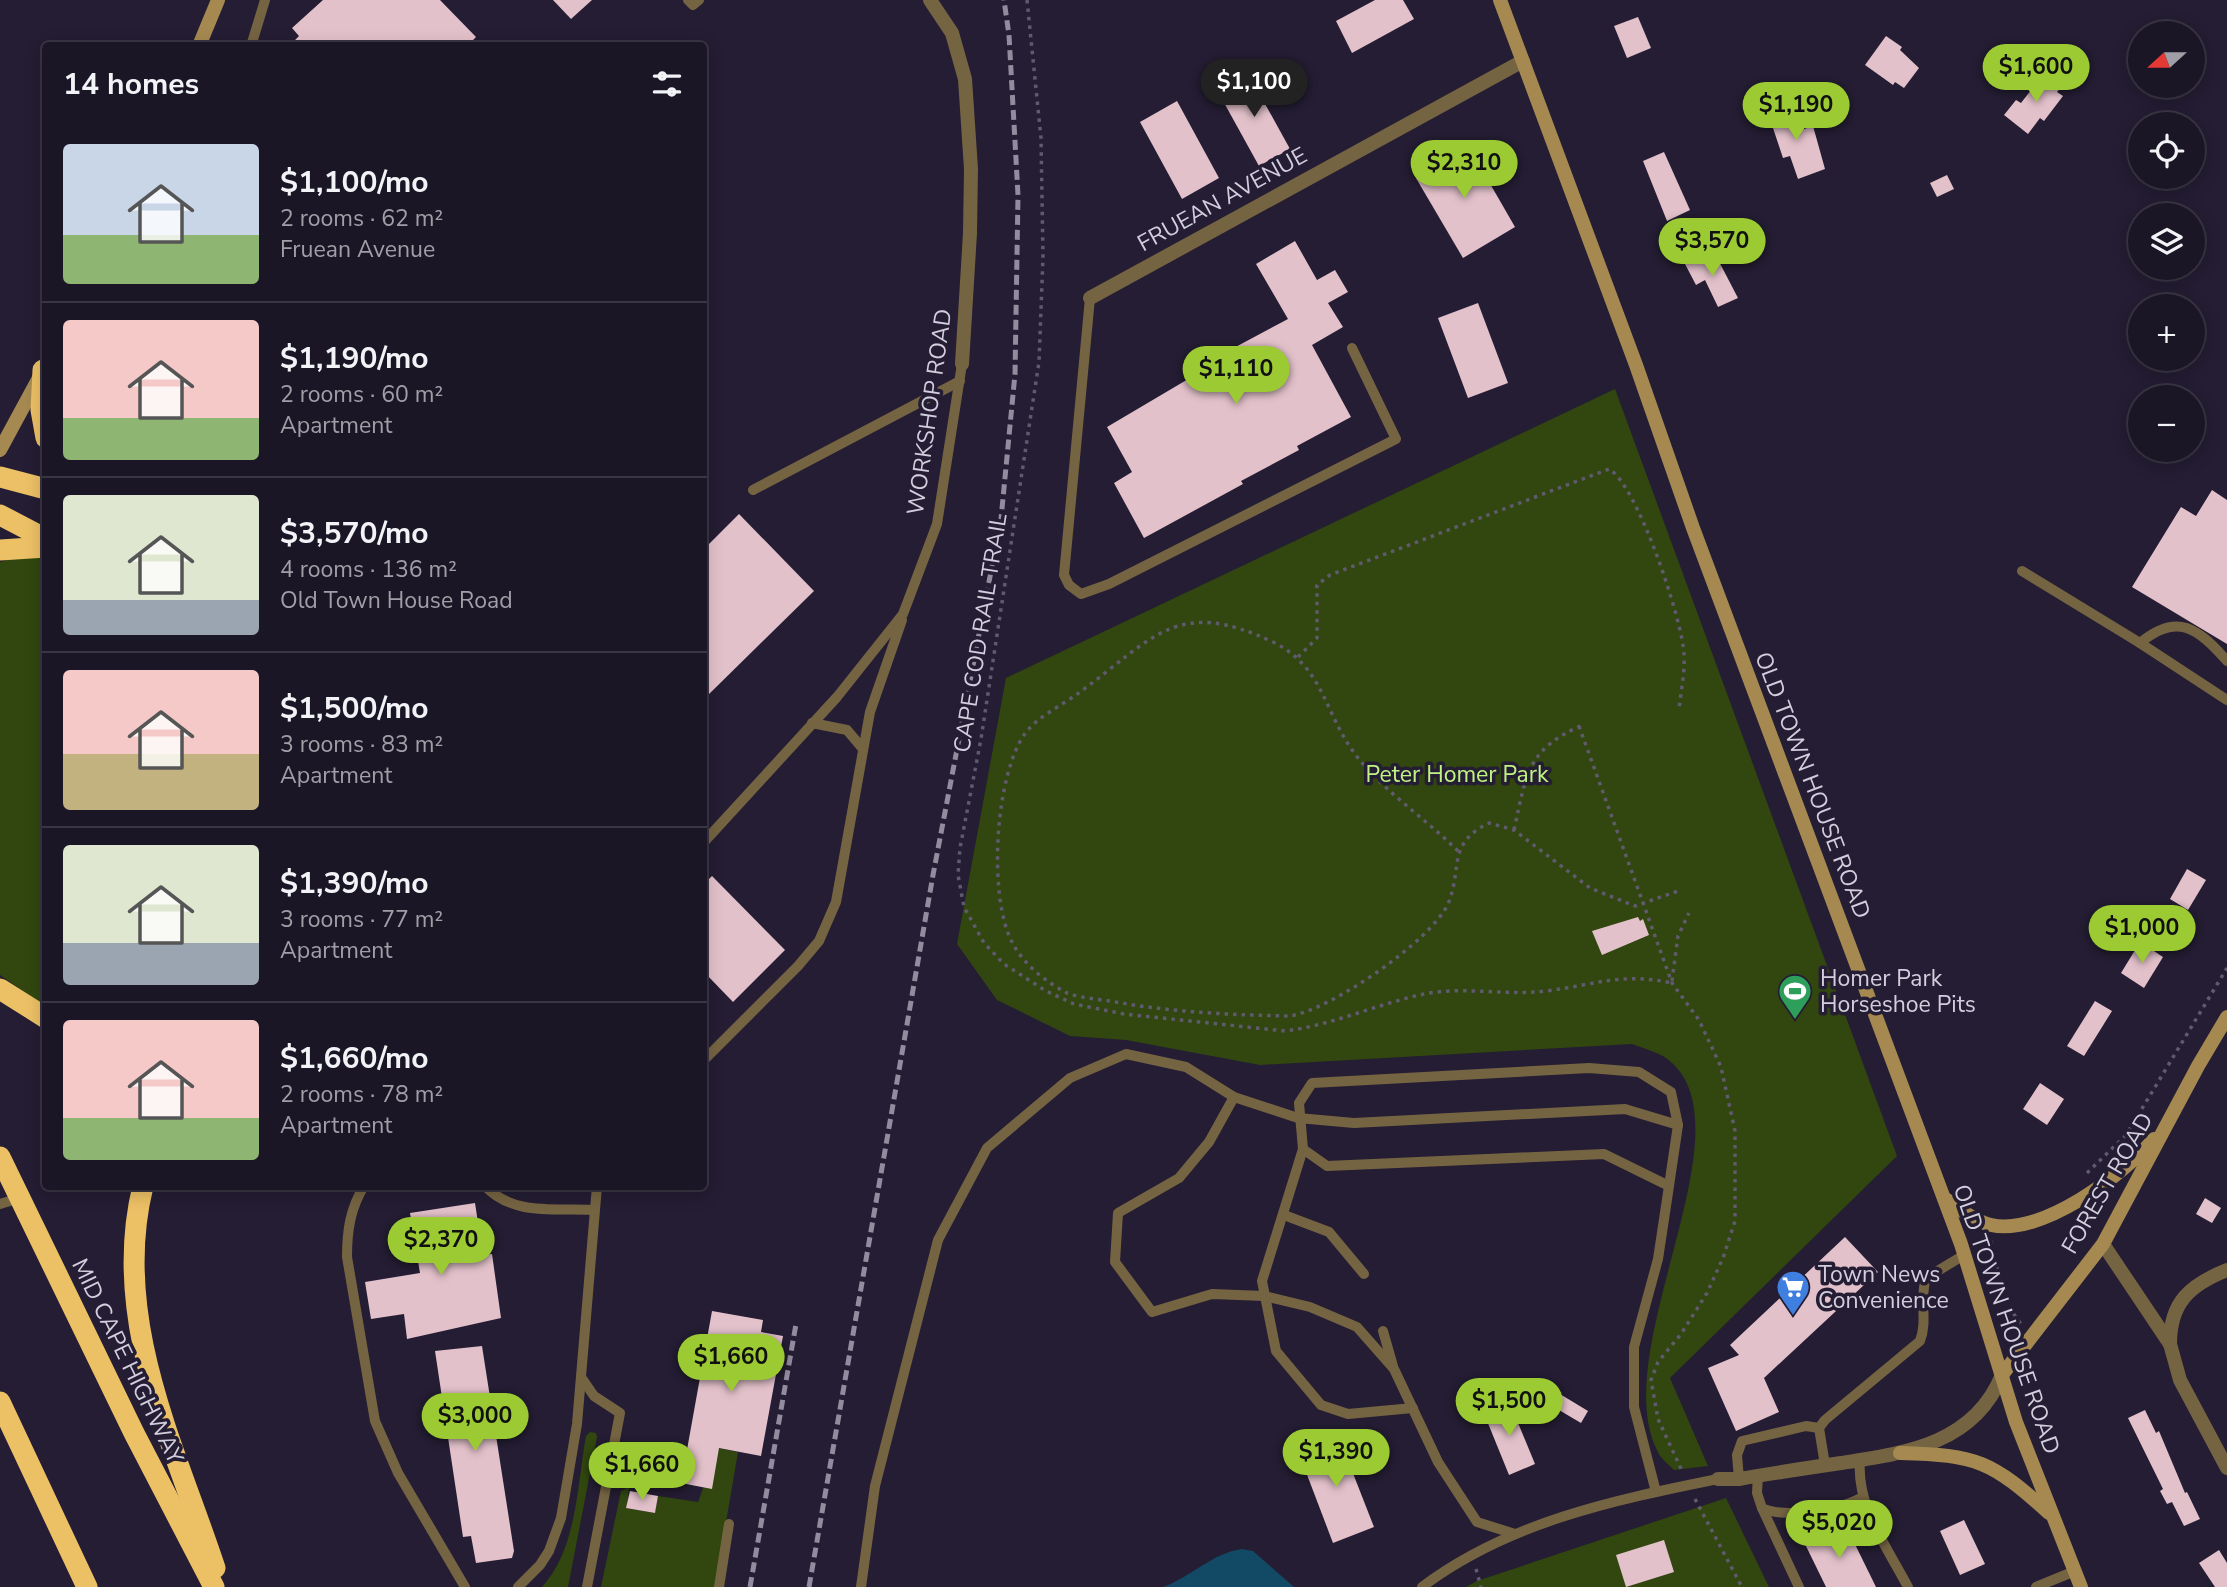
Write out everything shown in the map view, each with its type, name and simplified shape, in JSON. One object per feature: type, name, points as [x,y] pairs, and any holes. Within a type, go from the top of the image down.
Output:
[{"type":"highway","points":[[42,396],[42,416]]},
{"type":"highway","points":[[0,477],[42,488]]},
{"type":"highway","points":[[0,515],[42,537]]},
{"type":"highway","points":[[0,550],[42,547]]},
{"type":"highway","points":[[0,989],[42,1015]]},
{"type":"highway","name":"MID CAPE HIGHWAY","points":[[0,1157],[10,1201],[214,1587]]},
{"type":"highway","points":[[142,1190],[135,1266],[145,1356],[168,1440],[222,1587]]},
{"type":"highway","points":[[0,1402],[87,1587]]},
{"type":"main road","points":[[201,42],[218,0]]},
{"type":"main road","name":"OLD TOWN HOUSE ROAD","points":[[1500,0],[1636,365],[1693,528],[1944,1198],[2002,1376],[2081,1587]]},
{"type":"main road","points":[[0,450],[42,372]]},
{"type":"main road","name":"FOREST ROAD","points":[[2002,1376],[2103,1244],[2227,1017]]},
{"type":"main road","points":[[1944,1198],[1989,1224],[2007,1226],[2030,1221],[2091,1192],[2143,1153],[2169,1122]]},
{"type":"main road","points":[[1900,1453],[1934,1454],[1984,1463],[2004,1473],[2052,1515]]},
{"type":"street","name":"WORKSHOP ROAD","points":[[930,0],[952,33],[965,79],[970,207],[962,364]]},
{"type":"street","name":"FRUEAN AVENUE","points":[[1090,298],[1523,61]]},
{"type":"street","points":[[2103,1244],[2170,1344],[2180,1381],[2227,1468]]},
{"type":"street","points":[[2170,1344],[2172,1316],[2180,1303],[2204,1279],[2227,1270]]},
{"type":"street","name":"FOREST ROAD","points":[[1718,1479],[1739,1479],[1924,1447],[1965,1425],[1994,1396],[2002,1376]]},
{"type":"lane","points":[[252,42],[265,0]]},
{"type":"lane","points":[[688,0],[692,5],[699,0]]},
{"type":"lane","points":[[1090,298],[1064,575],[1069,585],[1081,594],[1109,584],[1396,439],[1352,348]]},
{"type":"lane","name":"WORKSHOP ROAD","points":[[707,839],[769,774],[903,614],[937,524],[962,364]]},
{"type":"lane","points":[[753,490],[960,381]]},
{"type":"lane","points":[[2022,571],[2227,700]]},
{"type":"lane","points":[[707,1056],[798,967],[819,941],[836,902],[877,687],[903,614]]},
{"type":"lane","points":[[2140,643],[2158,628],[2184,627],[2209,642],[2227,661]]},
{"type":"lane","points":[[812,723],[847,730],[863,750]]},
{"type":"lane","points":[[861,1587],[875,1486],[939,1240],[987,1148],[1070,1078],[1126,1054],[1186,1067],[1234,1097],[1298,1118],[1354,1124],[1625,1109],[1678,1125]]},
{"type":"lane","points":[[1413,1408],[1348,1415],[1321,1405],[1276,1351],[1262,1281],[1303,1149],[1298,1118],[1299,1103],[1312,1083],[1589,1068],[1639,1072],[1671,1092],[1678,1125],[1658,1259],[1634,1346],[1634,1407],[1656,1492]]},
{"type":"lane","points":[[1234,1097],[1209,1142],[1179,1178],[1118,1213],[1115,1262],[1152,1312],[1212,1294],[1264,1296],[1310,1307],[1357,1327],[1394,1368]]},
{"type":"lane","points":[[1303,1149],[1327,1166],[1604,1154],[1670,1186]]},
{"type":"lane","points":[[362,1190],[351,1216],[347,1234],[347,1257],[375,1421],[398,1473],[465,1587]]},
{"type":"lane","points":[[489,1190],[510,1206],[593,1210]]},
{"type":"lane","points":[[518,1587],[540,1565],[556,1536],[578,1424],[596,1190]]},
{"type":"lane","points":[[1284,1214],[1329,1232],[1364,1273]]},
{"type":"lane","points":[[1825,1465],[1819,1429],[1825,1420],[1920,1341],[1925,1329],[1922,1290],[1926,1278],[1964,1255]]},
{"type":"lane","points":[[1383,1331],[1394,1368],[1438,1462],[1477,1522],[1515,1534]]},
{"type":"lane","points":[[581,1377],[594,1396],[620,1413],[587,1587]]},
{"type":"lane","points":[[1739,1479],[1737,1455],[1742,1441],[1806,1426],[1819,1429]]},
{"type":"lane","points":[[1860,1460],[1858,1480],[1861,1498],[1908,1587]]},
{"type":"lane","points":[[1758,1475],[1757,1493],[1762,1508],[1799,1587]]},
{"type":"lane","points":[[1422,1587],[1487,1545],[1576,1510],[1718,1479]]},
{"type":"lane","points":[[1762,1508],[1774,1514],[1845,1507],[1861,1498]]},
{"type":"lane","points":[[719,1587],[729,1524]]},
{"type":"lane","points":[[2036,1587],[2075,1571]]},
{"type":"path","name":"CAPE COD RAIL TRAIL","points":[[1027,0],[1041,138],[1043,257],[1039,362],[981,739],[960,848],[958,875],[964,907],[984,943],[1004,964],[1046,991],[1073,1004],[1124,1014],[1285,1031],[1330,1023],[1421,995],[1458,989],[1540,992],[1616,977],[1642,977],[1672,983]]},
{"type":"path","points":[[1298,657],[1317,638],[1317,584],[1330,575],[1609,469],[1619,474],[1630,495],[1672,595],[1684,654],[1679,709]]},
{"type":"path","points":[[1458,851],[1444,835],[1374,775],[1354,753],[1315,679],[1298,657],[1271,641],[1212,622],[1190,622],[1169,628],[1145,640],[1025,733],[1006,783],[1000,830],[999,896],[1012,944],[1025,962],[1045,980],[1070,994],[1140,1007],[1222,1014],[1305,1014],[1358,984],[1418,942],[1447,904],[1456,876],[1458,851],[1470,835],[1489,823],[1514,831],[1590,888],[1635,906],[1681,890]]},
{"type":"path","points":[[1514,831],[1527,770],[1554,737],[1585,723]]},
{"type":"path","points":[[1579,726],[1672,983],[1699,1020],[1721,1068],[1735,1131],[1735,1221],[1723,1258],[1707,1293],[1681,1334],[1658,1362],[1651,1380],[1658,1419],[1682,1472]]},
{"type":"path","points":[[1672,983],[1678,936],[1689,912]]},
{"type":"path","points":[[2086,1175],[2126,1135],[2227,968]]},
{"type":"path","points":[[1990,1238],[2003,1294],[2022,1325]]},
{"type":"path","points":[[2006,1323],[2016,1318]]},
{"type":"path","points":[[1695,1499],[1741,1587]]},
{"type":"green space","name":"Peter Homer Park","points":[[1615,389],[1897,1156],[1670,1378],[1708,1466],[1674,1470],[1657,1450],[1646,1407],[1650,1355],[1689,1184],[1695,1132],[1689,1089],[1666,1058],[1632,1044],[1260,1065],[1126,1040],[1070,1036],[997,1000],[957,944],[1006,678]]},
{"type":"green space","points":[[18,557],[42,558],[42,1004],[0,975],[0,562]]},
{"type":"green space","points":[[590,1432],[596,1433],[597,1437],[568,1587],[542,1587],[554,1572],[569,1536],[586,1436]]},
{"type":"green space","points":[[718,1448],[738,1452],[715,1587],[601,1587],[621,1491],[629,1487],[627,1508],[655,1513],[658,1496],[698,1502]]},
{"type":"green space","points":[[1726,1498],[1769,1587],[1466,1587],[1477,1581]]},
{"type":"water","points":[[1242,1549],[1253,1551],[1294,1587],[1163,1587],[1221,1555]]},
{"type":"building","points":[[323,0],[440,0],[476,37],[471,42],[293,42],[299,36],[292,28]]},
{"type":"building","points":[[553,0],[592,0],[571,19]]},
{"type":"building","points":[[1375,0],[1403,0],[1414,19],[1352,53],[1336,21]]},
{"type":"building","points":[[1638,17],[1651,48],[1627,58],[1614,26]]},
{"type":"building","points":[[1886,36],[1902,47],[1900,50],[1919,68],[1904,88],[1895,82],[1893,85],[1865,65]]},
{"type":"building","points":[[2045,72],[2062,86],[2057,92],[2063,96],[2044,121],[2040,118],[2028,134],[2004,115],[2016,100],[2021,103]]},
{"type":"building","points":[[1248,73],[1290,149],[1259,166],[1217,90]]},
{"type":"building","points":[[1177,101],[1219,178],[1182,199],[1140,122]]},
{"type":"building","points":[[1789,103],[1798,131],[1813,126],[1825,169],[1798,179],[1790,156],[1783,158],[1767,110]]},
{"type":"building","points":[[1466,142],[1515,227],[1463,258],[1413,173]]},
{"type":"building","points":[[1664,152],[1690,210],[1667,221],[1643,161]]},
{"type":"building","points":[[1947,175],[1954,189],[1937,197],[1930,183]]},
{"type":"building","points":[[1295,241],[1317,280],[1335,270],[1348,292],[1328,303],[1343,327],[1312,345],[1351,417],[1297,446],[1299,450],[1241,481],[1243,484],[1144,538],[1114,483],[1132,472],[1107,427],[1217,362],[1215,358],[1288,319],[1256,264]]},
{"type":"building","points":[[1713,250],[1738,298],[1718,307],[1705,280],[1696,285],[1685,264]]},
{"type":"building","points":[[1478,303],[1508,383],[1468,398],[1438,318]]},
{"type":"building","points":[[2212,490],[2227,500],[2227,644],[2132,587],[2181,507],[2196,516]]},
{"type":"building","points":[[739,514],[814,591],[707,696],[707,546]]},
{"type":"building","points":[[2187,869],[2206,880],[2188,910],[2170,899]]},
{"type":"building","points":[[712,876],[785,950],[733,1002],[707,975],[707,881]]},
{"type":"building","points":[[1638,917],[1640,921],[1643,919],[1649,935],[1602,955],[1592,931]]},
{"type":"building","points":[[2140,942],[2163,957],[2144,988],[2121,973]]},
{"type":"building","points":[[2095,1001],[2112,1011],[2084,1056],[2067,1046]]},
{"type":"building","points":[[2040,1083],[2064,1099],[2047,1125],[2023,1109]]},
{"type":"building","points":[[2205,1198],[2221,1208],[2212,1223],[2196,1214]]},
{"type":"building","points":[[475,1203],[483,1255],[492,1254],[501,1318],[407,1339],[404,1314],[371,1319],[365,1282],[420,1273],[410,1213]]},
{"type":"building","points":[[1845,1237],[1878,1272],[1764,1378],[1779,1412],[1736,1431],[1708,1368],[1739,1355],[1730,1345]]},
{"type":"building","points":[[712,1311],[763,1320],[761,1332],[783,1336],[761,1456],[719,1448],[712,1489],[681,1483]]},
{"type":"building","points":[[482,1346],[514,1551],[512,1558],[476,1563],[471,1536],[463,1537],[435,1351]]},
{"type":"building","points":[[1550,1388],[1588,1411],[1581,1423],[1542,1400]]},
{"type":"building","points":[[1509,1401],[1535,1464],[1509,1475],[1483,1411]]},
{"type":"building","points":[[2145,1410],[2156,1433],[2159,1431],[2185,1493],[2187,1492],[2200,1519],[2184,1526],[2172,1502],[2167,1504],[2160,1491],[2163,1489],[2128,1418]]},
{"type":"building","points":[[1338,1435],[1374,1527],[1333,1543],[1298,1451]]},
{"type":"building","points":[[630,1491],[658,1496],[655,1513],[626,1508]]},
{"type":"building","points":[[1964,1520],[1985,1564],[1960,1575],[1940,1531]]},
{"type":"building","points":[[1845,1524],[1876,1587],[1826,1587],[1805,1544]]},
{"type":"building","points":[[1664,1540],[1674,1572],[1626,1587],[1616,1555]]},
{"type":"building","points":[[2219,1550],[2227,1563],[2227,1587],[2215,1587],[2199,1563]]},
{"type":"railway","points":[[809,1587],[933,875],[1001,519],[1015,374],[1018,195],[1009,35],[1004,0]]},
{"type":"railway","points":[[750,1587],[796,1324]]},
{"type":"place","name":"Homer Park Horseshoe Pits","points":[[1795,1021]]},
{"type":"place","name":"Town News Convenience","points":[[1793,1317]]}]
